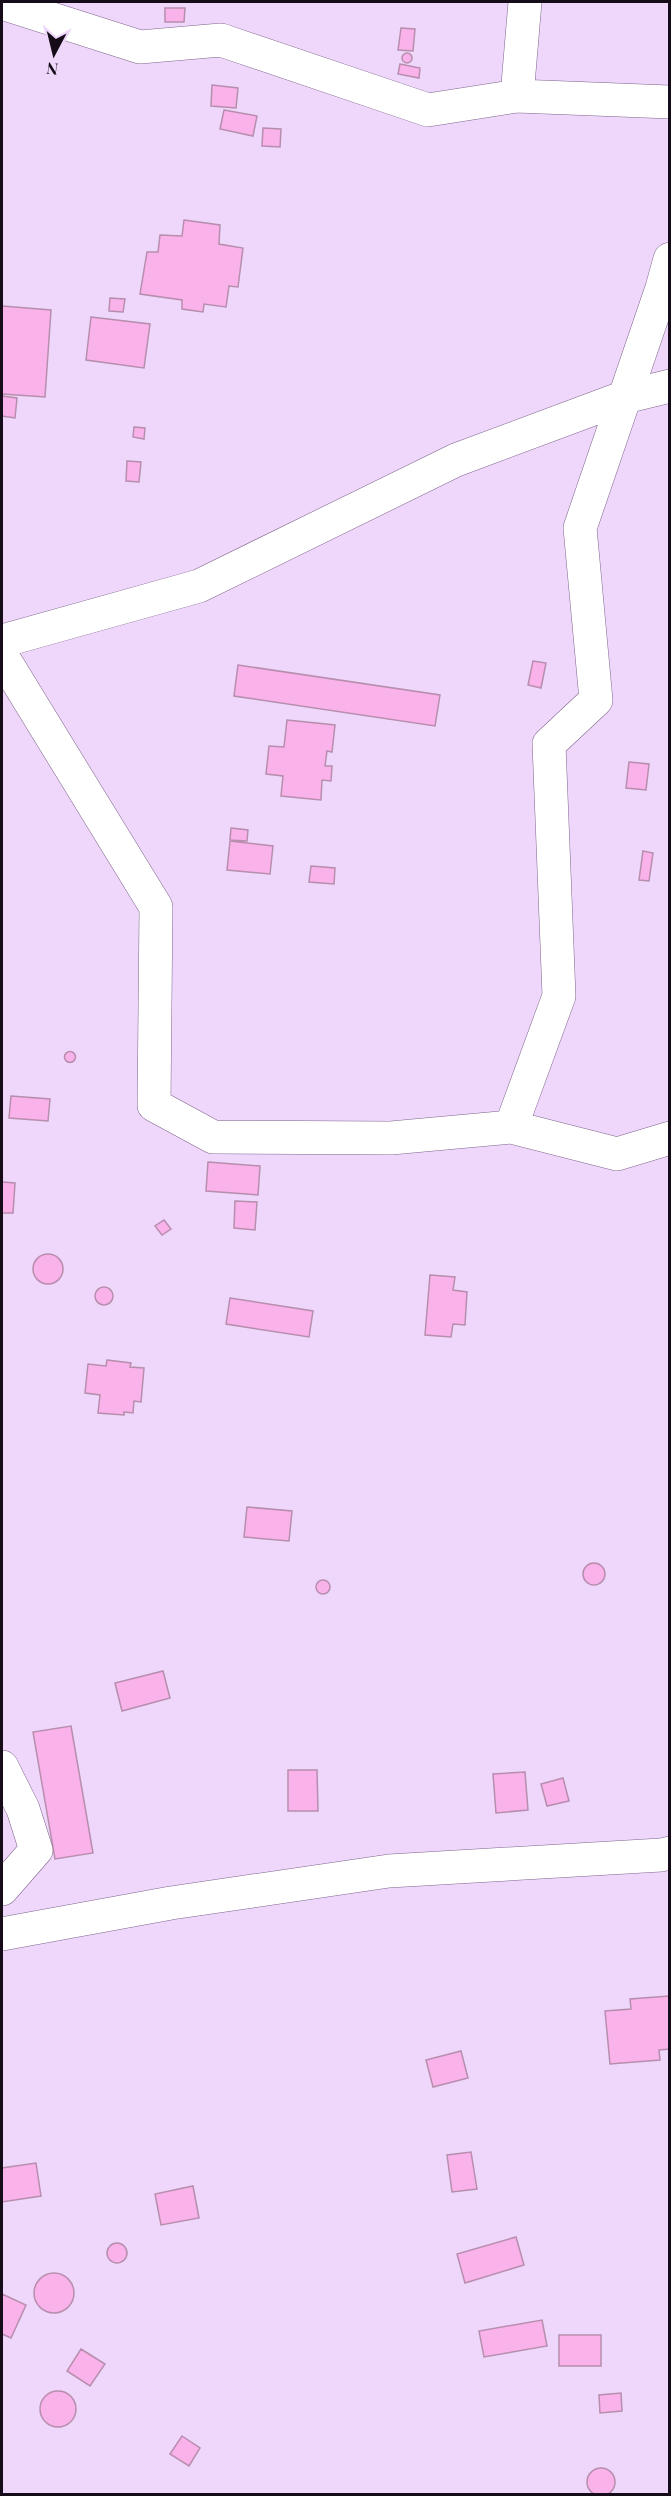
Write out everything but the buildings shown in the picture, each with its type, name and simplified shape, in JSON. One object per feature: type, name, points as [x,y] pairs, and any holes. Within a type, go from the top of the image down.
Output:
[{"type":"street","points":[[518,96],[525,2]]},
{"type":"street","points":[[2,3],[140,47],[221,40],[428,110],[518,96],[669,102]]},
{"type":"street","points":[[511,1127],[559,996],[549,744],[596,700],[580,528],[662,288],[669,260]]},
{"type":"street","points":[[2,641],[199,586],[456,460],[625,397],[669,386]]},
{"type":"street","points":[[2,656],[156,907],[154,1104],[213,1137],[391,1138],[511,1127],[617,1154],[669,1138]]},
{"type":"street","points":[[2,1767],[24,1809],[36,1850],[2,1889]]},
{"type":"street","points":[[2,1934],[171,1904],[389,1871],[661,1856],[669,1853]]}]
